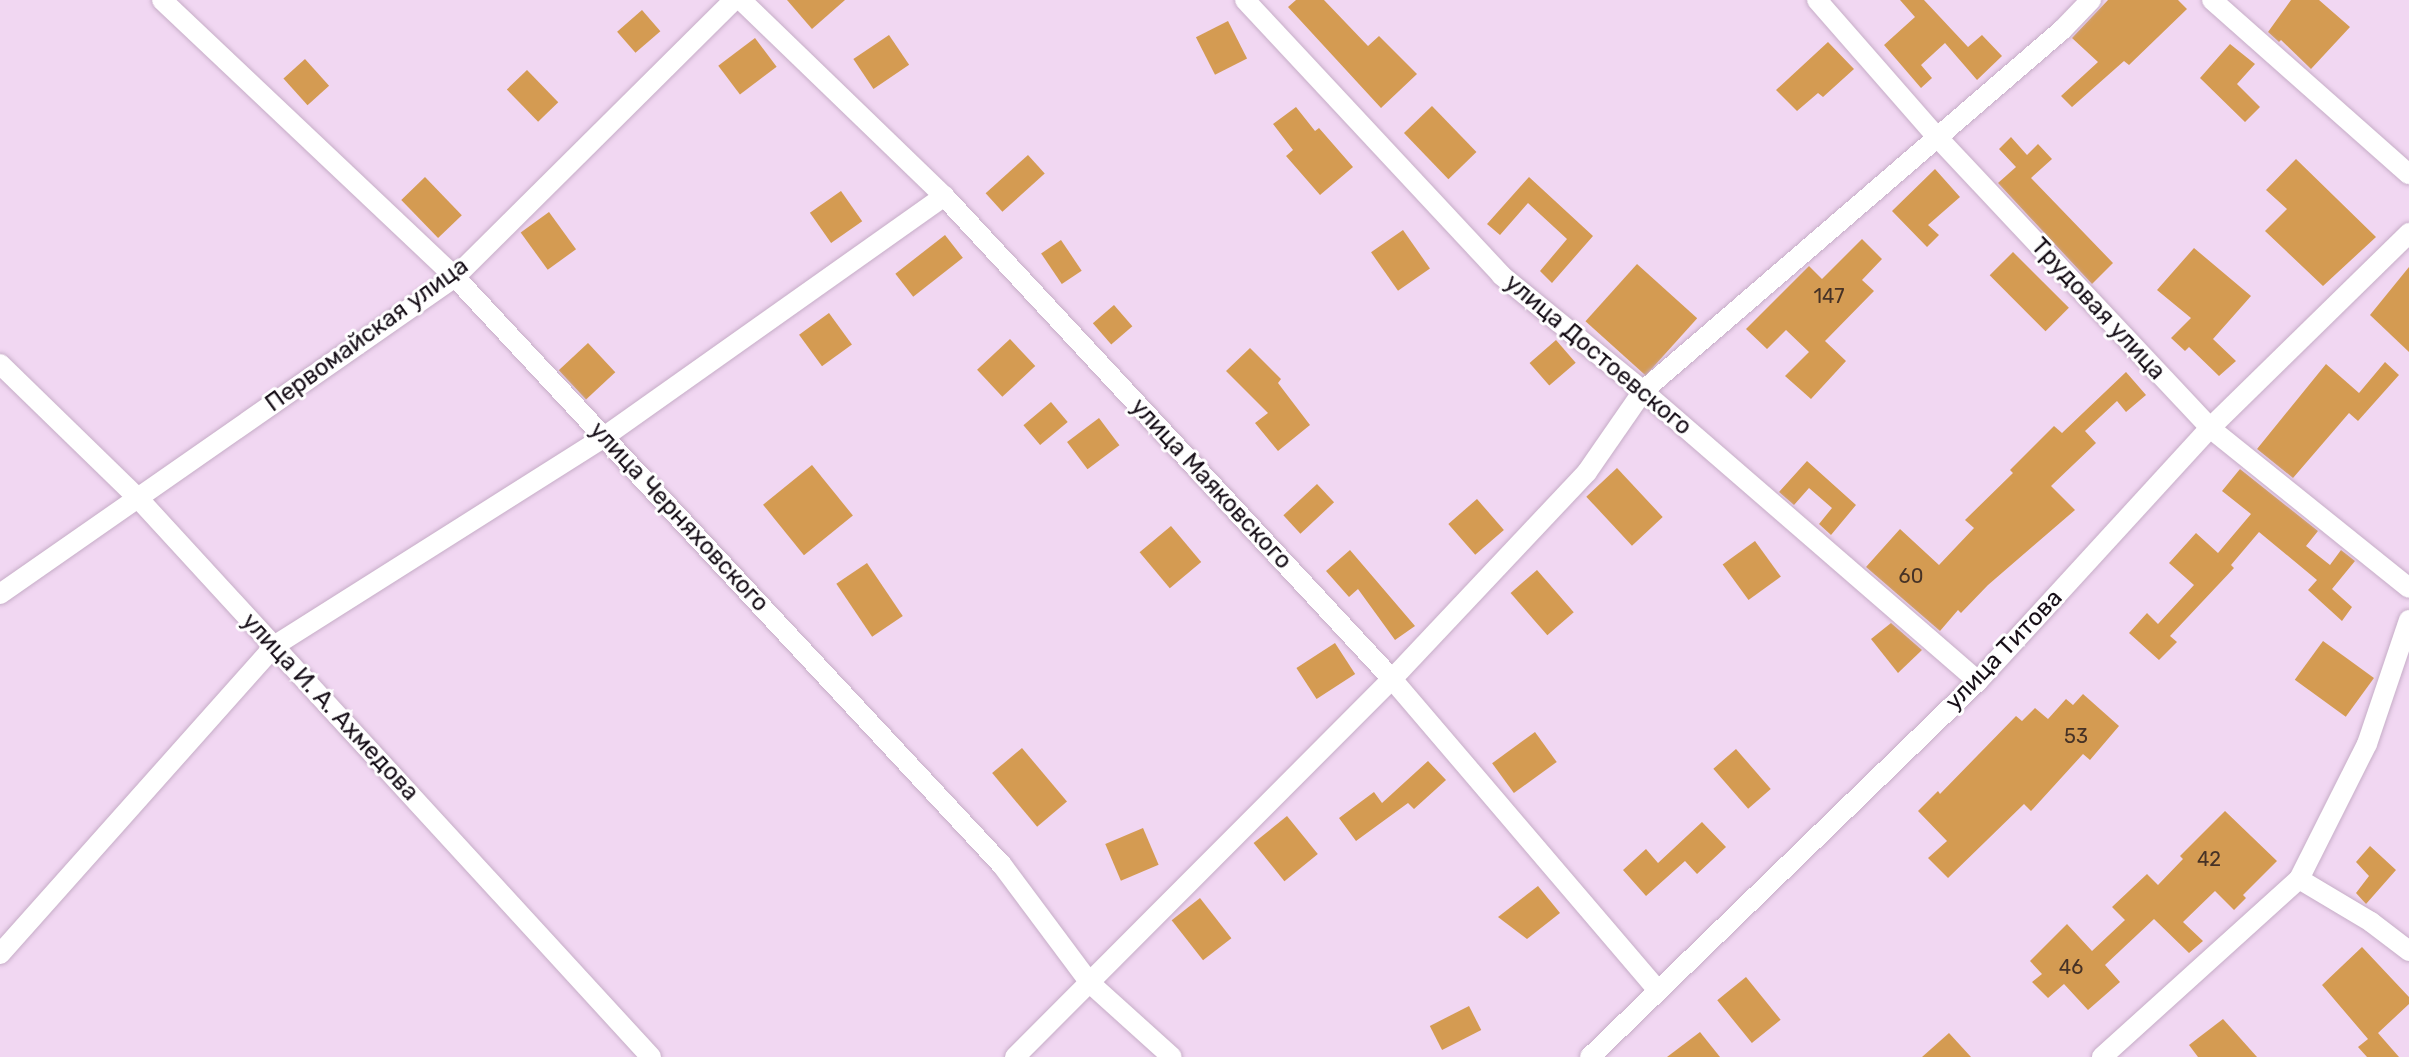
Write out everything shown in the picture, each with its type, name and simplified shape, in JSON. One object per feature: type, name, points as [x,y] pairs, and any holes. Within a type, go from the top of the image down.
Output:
[{"type":"street","name":"улица Черняховского","points":[[162,0],[455,277],[1002,865],[1090,983],[1172,1057]]},
{"type":"street","name":"Первомайская улица","points":[[0,594],[455,277],[734,0]]},
{"type":"street","name":"улица Маяковского","points":[[741,0],[944,196],[1392,679],[1658,990]]},
{"type":"street","name":"улица Достоевского","points":[[1245,0],[1501,275],[1643,391],[1978,681]]},
{"type":"street","name":"Трудовая улица","points":[[1817,0],[1938,138],[2210,428],[2409,588]]},
{"type":"street","points":[[1015,1057],[1392,679],[1587,472],[1643,391],[2062,30],[2091,0]]},
{"type":"street","points":[[2212,0],[2409,174]]},
{"type":"street","points":[[0,954],[274,646],[604,437],[944,196]]},
{"type":"street","name":"улица Титова","points":[[1590,1057],[1978,681],[2210,428],[2409,233]]},
{"type":"street","name":"улица И. А. Ахмедова","points":[[0,364],[137,497],[651,1057]]},
{"type":"street","points":[[2102,1057],[2299,879],[2367,744],[2409,620]]},
{"type":"street","points":[[2299,879],[2371,922],[2409,951]]},
{"type":"building","points":[[787,0],[845,0],[812,29]]},
{"type":"building","points":[[1296,0],[1324,0],[1368,46],[1379,36],[1417,74],[1381,108],[1288,7]]},
{"type":"building","points":[[1900,0],[1924,0],[1968,47],[1982,35],[2002,56],[1977,80],[1945,43],[1921,65],[1932,78],[1921,88],[1884,45],[1915,17]]},
{"type":"building","points":[[2108,0],[2178,0],[2187,9],[2129,65],[2124,61],[2072,107],[2061,96],[2098,62],[2072,38]]},
{"type":"building","points":[[2291,0],[2319,0],[2350,27],[2311,69],[2281,40],[2279,42],[2268,32]]},
{"type":"building","points":[[642,10],[660,31],[635,53],[617,32]]},
{"type":"building","points":[[1228,21],[1247,58],[1215,75],[1196,37]]},
{"type":"building","points":[[889,35],[909,65],[873,89],[853,59]]},
{"type":"building","points":[[755,38],[777,67],[740,94],[718,66]]},
{"type":"building","points":[[1828,42],[1854,69],[1823,97],[1818,93],[1797,111],[1776,90]]},
{"type":"building","points":[[2230,44],[2255,64],[2237,84],[2260,107],[2245,122],[2200,78]]},
{"type":"building","points":[[305,59],[329,86],[308,105],[283,78]]},
{"type":"building","points":[[527,70],[558,102],[538,122],[507,89]]},
{"type":"building","points":[[1432,106],[1476,152],[1448,179],[1404,133]]},
{"type":"building","points":[[1296,107],[1315,131],[1319,128],[1353,167],[1320,195],[1286,156],[1293,150],[1273,124]]},
{"type":"building","points":[[2011,137],[2027,155],[2038,144],[2052,159],[2031,178],[2113,263],[2092,284],[1998,183],[2016,167],[1999,149]]},
{"type":"building","points":[[1028,155],[1045,174],[1002,212],[986,193]]},
{"type":"building","points":[[2296,159],[2376,237],[2323,286],[2265,231],[2287,209],[2266,190]]},
{"type":"building","points":[[1935,169],[1960,197],[1928,225],[1939,235],[1927,247],[1892,211]]},
{"type":"building","points":[[425,177],[462,215],[438,238],[401,200]]},
{"type":"building","points":[[1529,177],[1593,236],[1552,283],[1540,271],[1567,239],[1528,203],[1500,235],[1487,224]]},
{"type":"building","points":[[841,191],[862,221],[831,243],[810,213]]},
{"type":"building","points":[[549,212],[576,249],[548,270],[521,233]]},
{"type":"building","points":[[1403,230],[1430,269],[1398,291],[1371,252]]},
{"type":"building","points":[[945,235],[963,258],[913,297],[895,274]]},
{"type":"building","points":[[1862,239],[1882,259],[1862,280],[1874,291],[1825,341],[1846,361],[1811,399],[1785,376],[1809,352],[1786,330],[1767,349],[1746,329],[1809,266],[1822,279]]},
{"type":"building","points":[[1061,240],[1082,271],[1062,284],[1041,253]]},
{"type":"building","points":[[2194,248],[2251,296],[2213,339],[2236,361],[2219,376],[2189,347],[2185,351],[2171,338],[2191,318],[2157,290]]},
{"type":"building","points":[[2013,252],[2069,308],[2046,331],[1990,275]]},
{"type":"building","points":[[1637,264],[1697,318],[1646,375],[1585,321]]},
{"type":"building","points":[[2409,267],[2409,352],[2370,315]]},
{"type":"building","points":[[1114,305],[1132,326],[1111,345],[1093,323]]},
{"type":"building","points":[[829,313],[852,345],[822,366],[799,335]]},
{"type":"building","points":[[1010,339],[1035,366],[1002,397],[977,370]]},
{"type":"building","points":[[1556,340],[1576,363],[1549,386],[1530,363]]},
{"type":"building","points":[[588,343],[615,372],[586,400],[559,370]]},
{"type":"building","points":[[1250,348],[1281,379],[1278,383],[1310,425],[1278,451],[1255,423],[1268,413],[1226,371]]},
{"type":"building","points":[[2385,362],[2399,375],[2358,421],[2349,413],[2293,478],[2257,449],[2326,364],[2359,393]]},
{"type":"building","points":[[2126,372],[2146,395],[2126,412],[2117,401],[2085,431],[2096,443],[2051,486],[2075,510],[1988,585],[1961,613],[1958,610],[1940,631],[1866,567],[1900,529],[1939,565],[1974,528],[1965,520],[2013,473],[2010,470],[2054,426],[2062,433]]},
{"type":"building","points":[[1051,402],[1068,422],[1040,445],[1023,425]]},
{"type":"building","points":[[1099,418],[1119,445],[1088,469],[1067,442]]},
{"type":"building","points":[[1807,461],[1856,505],[1831,535],[1819,524],[1832,508],[1809,488],[1794,505],[1779,492]]},
{"type":"building","points":[[812,465],[853,516],[804,555],[763,505]]},
{"type":"building","points":[[1617,468],[1663,517],[1632,546],[1586,497]]},
{"type":"building","points":[[2240,469],[2318,531],[2306,546],[2330,565],[2341,550],[2355,561],[2332,589],[2352,607],[2342,621],[2308,590],[2317,580],[2259,532],[2231,565],[2234,568],[2170,636],[2177,642],[2159,660],[2129,633],[2147,613],[2158,624],[2194,585],[2169,563],[2196,533],[2218,553],[2251,514],[2222,491]]},
{"type":"building","points":[[1317,484],[1334,502],[1300,534],[1283,515]]},
{"type":"building","points":[[1477,499],[1504,530],[1475,555],[1448,524]]},
{"type":"building","points":[[1171,526],[1201,562],[1170,588],[1140,552]]},
{"type":"building","points":[[1755,541],[1781,577],[1749,600],[1723,565]]},
{"type":"building","points":[[1350,550],[1415,626],[1395,640],[1358,589],[1349,597],[1326,571]]},
{"type":"building","points":[[867,563],[903,616],[872,637],[836,584]]},
{"type":"building","points":[[1537,570],[1574,612],[1547,635],[1511,593]]},
{"type":"building","points":[[1891,623],[1922,650],[1898,673],[1871,639]]},
{"type":"building","points":[[2323,641],[2374,678],[2346,717],[2295,680]]},
{"type":"building","points":[[1335,643],[1355,674],[1317,699],[1296,668]]},
{"type":"building","points":[[2083,694],[2119,726],[2090,760],[2083,754],[2031,811],[2024,804],[1948,878],[1928,858],[1947,841],[1918,811],[1938,791],[1940,794],[2016,716],[2022,721],[2035,708],[2048,719],[2066,699],[2073,705]]},
{"type":"building","points":[[1535,732],[1557,762],[1514,793],[1492,763]]},
{"type":"building","points":[[1022,748],[1067,802],[1037,827],[992,773]]},
{"type":"building","points":[[1736,749],[1771,789],[1748,809],[1713,769]]},
{"type":"building","points":[[1428,761],[1446,780],[1414,809],[1408,803],[1356,841],[1339,818],[1374,792],[1382,803]]},
{"type":"building","points":[[2225,811],[2277,861],[2243,895],[2246,898],[2234,910],[2215,891],[2183,922],[2203,941],[2189,953],[2154,919],[2105,965],[2120,982],[2088,1010],[2064,984],[2048,998],[2032,982],[2042,974],[2030,961],[2067,924],[2092,951],[2125,920],[2112,907],[2147,874],[2158,885],[2183,859],[2180,856]]},
{"type":"building","points":[[1287,816],[1318,854],[1284,881],[1254,843]]},
{"type":"building","points":[[1702,822],[1726,847],[1697,874],[1685,861],[1646,896],[1623,870],[1646,849],[1658,863]]},
{"type":"building","points":[[1143,828],[1159,865],[1121,881],[1105,844]]},
{"type":"building","points":[[2370,846],[2396,870],[2366,904],[2356,893],[2369,876],[2356,862]]},
{"type":"building","points":[[1538,886],[1560,913],[1527,939],[1498,917]]},
{"type":"building","points":[[1200,898],[1231,938],[1203,960],[1172,920]]},
{"type":"building","points":[[2362,947],[2409,997],[2409,1004],[2378,1033],[2399,1057],[2367,1057],[2358,1047],[2368,1039],[2322,985]]},
{"type":"building","points":[[1746,977],[1781,1020],[1752,1043],[1717,1000]]},
{"type":"building","points":[[1469,1006],[1481,1030],[1442,1050],[1430,1026]]},
{"type":"building","points":[[2223,1019],[2257,1057],[2198,1057],[2189,1045]]},
{"type":"building","points":[[1700,1032],[1720,1057],[1667,1057]]},
{"type":"building","points":[[1949,1033],[1971,1057],[1922,1057]]}]
